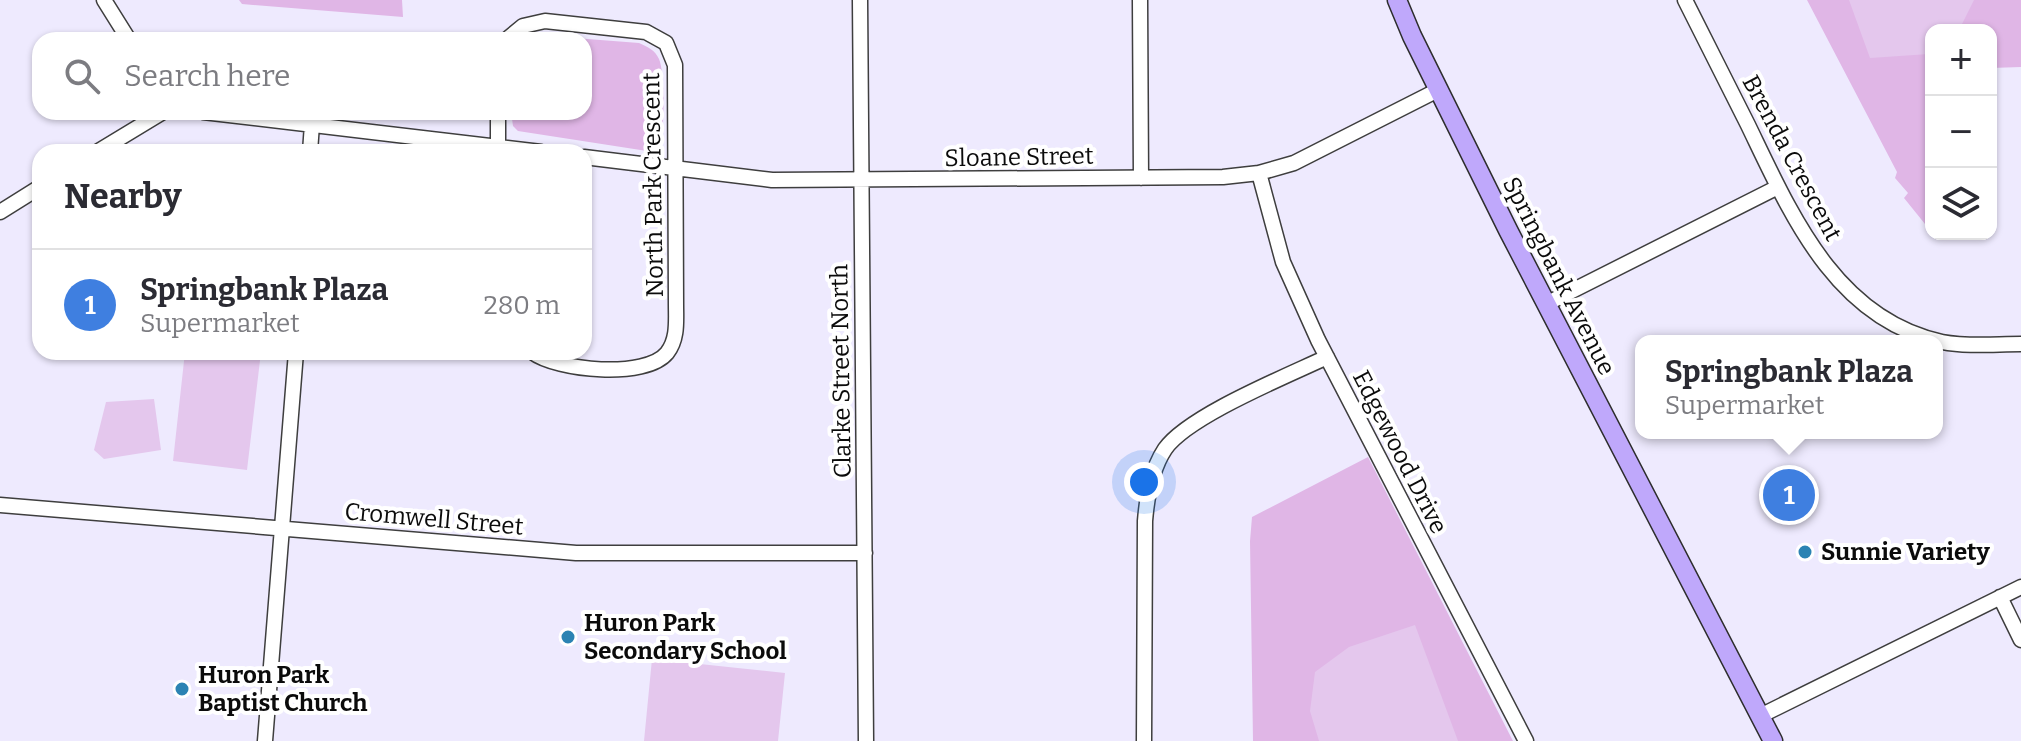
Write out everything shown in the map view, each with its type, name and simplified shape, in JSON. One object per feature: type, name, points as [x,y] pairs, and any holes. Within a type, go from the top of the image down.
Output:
[{"type":"main road","name":"Springbank Avenue","points":[[1397,0],[1438,90],[1546,304],[1773,741]]},
{"type":"street","points":[[104,0],[124,32]]},
{"type":"street","name":"Clarke Street North","points":[[860,0],[866,741]]},
{"type":"street","points":[[1140,0],[1141,178]]},
{"type":"street","name":"Brenda Crescent","points":[[1685,0],[1778,187],[1829,273],[1870,311],[1918,335]]},
{"type":"street","name":"North Park Crescent","points":[[516,32],[523,26],[545,21],[646,32],[666,43],[675,65],[676,328],[672,344],[666,354],[648,365],[626,368],[565,366],[546,360]]},
{"type":"street","name":"Sloane Street","points":[[592,158],[751,179],[861,181],[1223,177],[1259,173],[1307,158],[1438,90]]},
{"type":"street","points":[[110,144],[150,120]]},
{"type":"street","points":[[276,120],[461,144]]},
{"type":"street","points":[[498,120],[498,144]]},
{"type":"street","points":[[311,144],[312,124]]},
{"type":"street","name":"Edgewood Drive","points":[[1259,173],[1283,262],[1327,357],[1526,741]]},
{"type":"street","points":[[1546,304],[1778,187]]},
{"type":"street","points":[[0,212],[32,192]]},
{"type":"street","name":"Brenda Crescent","points":[[1943,342],[2021,344]]},
{"type":"street","points":[[1144,741],[1145,521],[1149,488],[1159,458],[1174,438],[1195,423],[1327,357]]},
{"type":"street","points":[[265,741],[295,360]]},
{"type":"street","name":"Cromwell Street","points":[[0,505],[576,553],[865,553]]},
{"type":"street","points":[[1760,716],[2021,587]]},
{"type":"street","points":[[2000,597],[2021,640]]},
{"type":"shaded area","points":[[239,0],[402,0],[403,17],[242,4]]},
{"type":"shaded area","points":[[1807,0],[2021,0],[2021,67],[1997,68],[1997,24],[1925,24],[1925,224],[1904,198],[1908,193],[1895,178],[1897,172]]},
{"type":"shaded area","points":[[1849,0],[1974,0],[1962,24],[1925,24],[1925,54],[1870,58]]},
{"type":"shaded area","points":[[592,39],[639,43],[653,51],[659,59],[663,88],[661,137],[659,144],[647,151],[518,131],[512,120],[592,120]]},
{"type":"shaded area","points":[[184,360],[260,360],[247,470],[173,461]]},
{"type":"shaded area","points":[[154,399],[161,450],[104,459],[94,450],[106,402]]},
{"type":"shaded area","points":[[1368,457],[1513,741],[1253,741],[1252,517]]},
{"type":"shaded area","points":[[1415,625],[1458,741],[1319,741],[1310,711],[1315,672],[1349,647]]},
{"type":"shaded area","points":[[652,659],[785,673],[778,741],[644,741]]},
{"type":"place","name":"Springbank Plaza","points":[[1789,495]]},
{"type":"place","name":"Sunnie Variety","points":[[1805,552]]},
{"type":"place","name":"Huron Park Secondary School","points":[[568,637]]},
{"type":"place","name":"Huron Park Baptist Church","points":[[182,689]]}]
